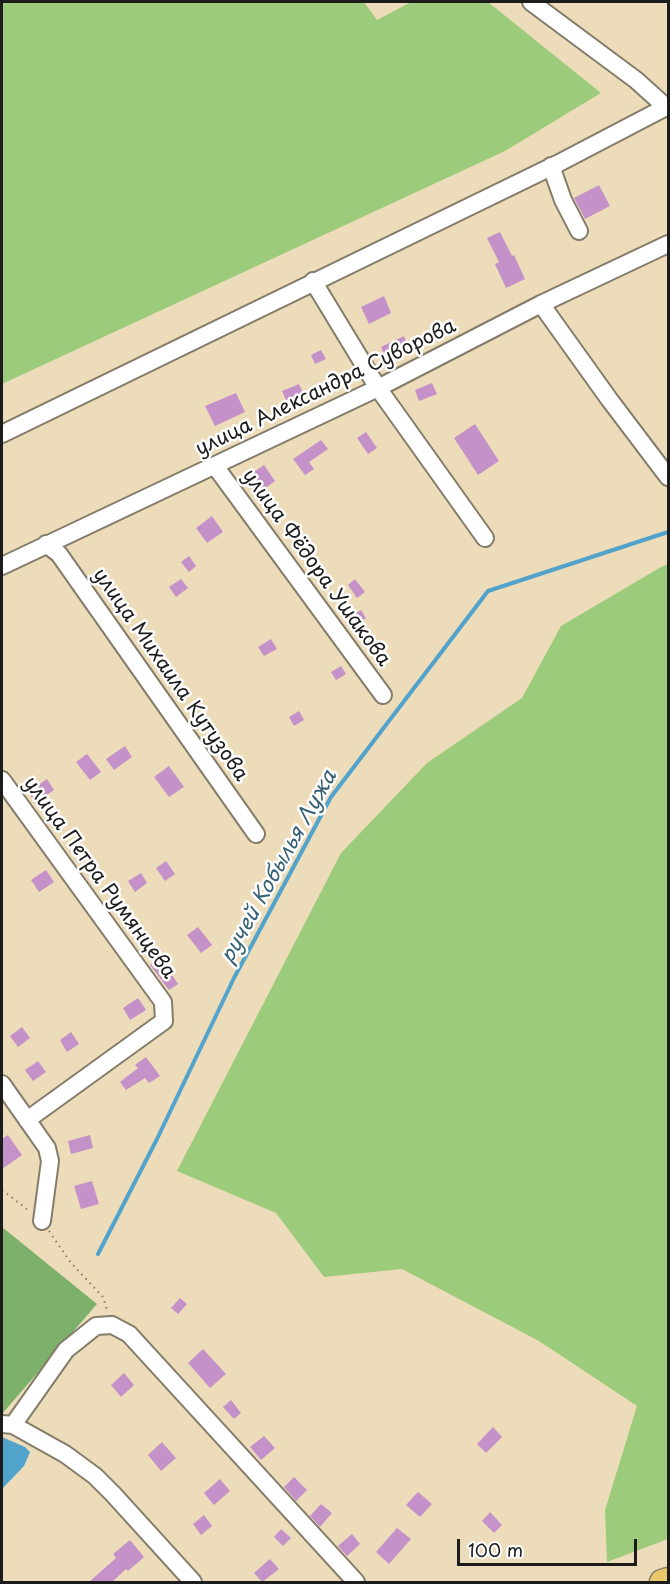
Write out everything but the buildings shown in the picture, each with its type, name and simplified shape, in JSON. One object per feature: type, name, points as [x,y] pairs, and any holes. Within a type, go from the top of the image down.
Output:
[{"type":"highway","points":[[662,1582],[669,1580]]},
{"type":"street","points":[[2,434],[667,107],[636,80],[531,2]]},
{"type":"street","points":[[551,166],[563,200],[579,231]]},
{"type":"street","name":"улица Александра Суворова","points":[[2,566],[378,388],[541,304],[669,244]]},
{"type":"street","points":[[313,281],[378,388],[485,538]]},
{"type":"street","points":[[541,304],[609,399],[669,477]]},
{"type":"street","name":"улица Фёдора Ушакова","points":[[215,466],[383,695]]},
{"type":"street","name":"улица Михаила Кутузова","points":[[46,544],[59,554],[256,834]]},
{"type":"street","name":"улица Петра Румянцева","points":[[2,780],[163,1002],[164,1021],[27,1120]]},
{"type":"street","points":[[2,1084],[47,1148],[50,1161],[42,1221]]},
{"type":"street","points":[[194,1582],[95,1476],[65,1454],[7,1425],[66,1350],[96,1326],[112,1324],[129,1334],[356,1582]]},
{"type":"path","points":[[2,1190],[42,1221],[71,1263],[103,1297],[112,1324]]},
{"type":"green space","points":[[2,2],[364,2],[377,20],[411,2],[488,2],[601,93],[505,151],[2,384]]},
{"type":"green space","points":[[668,564],[668,1539],[607,1562],[605,1510],[637,1406],[539,1341],[402,1269],[324,1277],[276,1213],[177,1171],[341,853],[427,763],[522,698],[561,626]]},
{"type":"green space","points":[[2,1227],[97,1304],[2,1414]]},
{"type":"water","points":[[2,1437],[25,1447],[30,1452],[24,1466],[2,1489]]},
{"type":"waterway","name":"ручей Кобылья Лужа","points":[[98,1254],[157,1139],[234,978],[331,797],[488,591],[668,532]]}]
